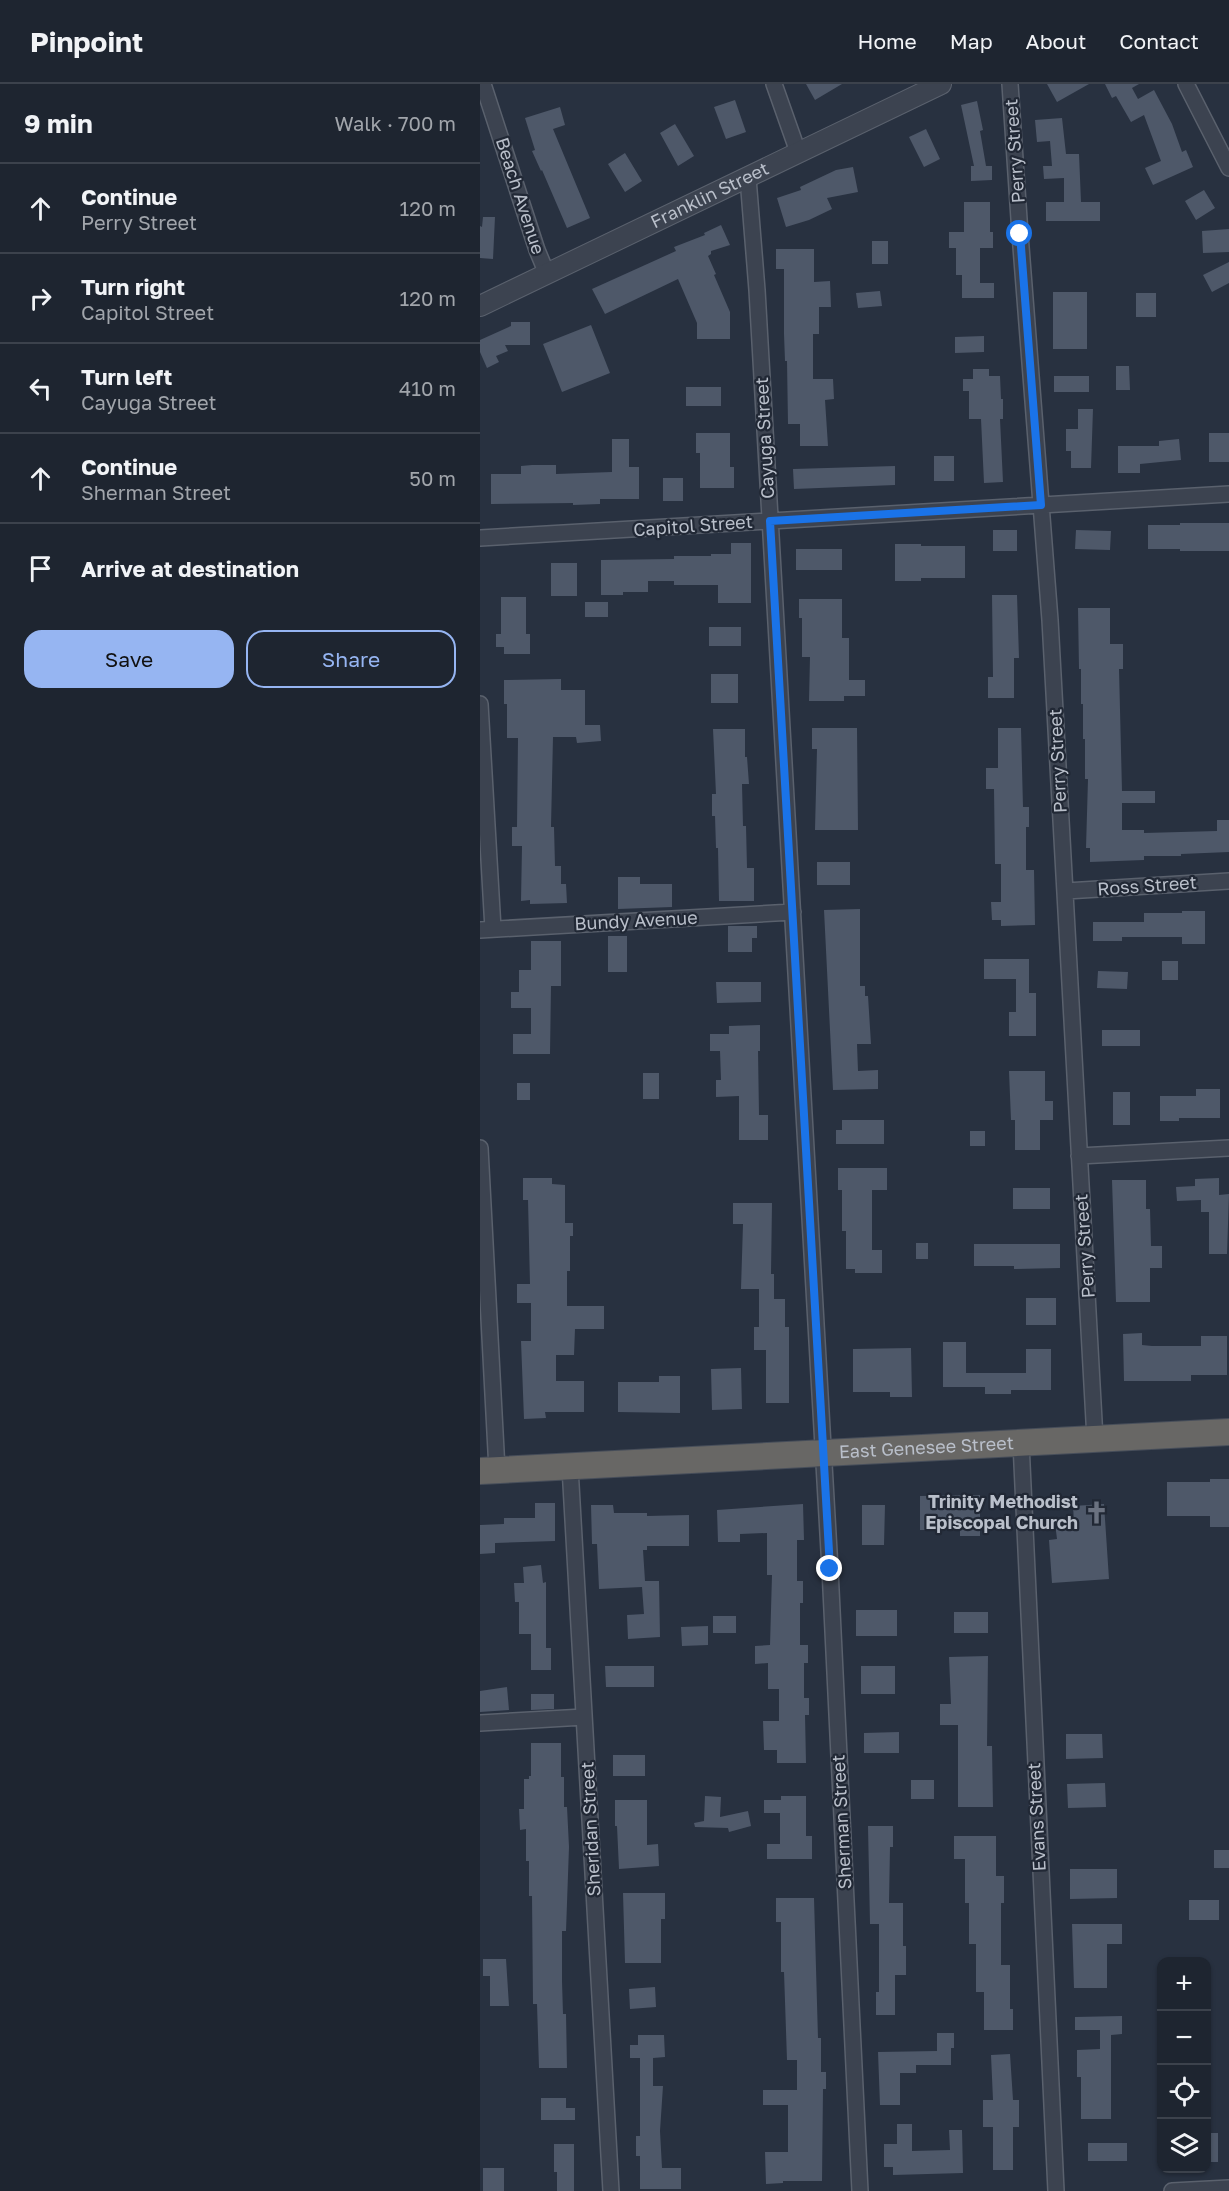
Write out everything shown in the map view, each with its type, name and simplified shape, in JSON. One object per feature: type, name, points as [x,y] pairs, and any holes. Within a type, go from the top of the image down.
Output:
[{"type":"highway","name":"East Genesee Street","points":[[488,1471],[1229,1432]]},
{"type":"street","name":"Beach Avenue","points":[[483,84],[537,250],[547,274]]},
{"type":"street","points":[[774,84],[798,153]]},
{"type":"street","name":"Franklin Street","points":[[480,306],[941,84]]},
{"type":"street","name":"Perry Street","points":[[1010,84],[1050,620],[1095,1439]]},
{"type":"street","points":[[1186,84],[1229,168]]},
{"type":"street","name":"Cayuga Street","points":[[748,178],[757,290],[822,1453]]},
{"type":"street","name":"Capitol Street","points":[[480,538],[1229,494]]},
{"type":"street","points":[[480,704],[487,929]]},
{"type":"street","name":"Ross Street","points":[[1066,891],[1229,881]]},
{"type":"street","name":"Bundy Avenue","points":[[487,929],[793,912]]},
{"type":"street","points":[[480,1148],[488,1471]]},
{"type":"street","points":[[1079,1156],[1229,1148]]},
{"type":"street","name":"Evans Street","points":[[1021,1443],[1056,2191]]},
{"type":"street","name":"Sherman Street","points":[[822,1453],[830,1569],[860,2191]]},
{"type":"street","name":"Sheridan Street","points":[[570,1467],[612,2191]]},
{"type":"street","points":[[480,1723],[584,1717]]},
{"type":"street","points":[[1172,2191],[1229,2188]]},
{"type":"building","points":[[806,84],[842,84],[815,100]]},
{"type":"building","points":[[1047,84],[1089,84],[1057,102]]},
{"type":"building","points":[[1105,84],[1139,84],[1132,88],[1138,99],[1154,90],[1172,124],[1182,152],[1186,150],[1193,167],[1153,185],[1145,168],[1161,161],[1144,115],[1131,122],[1116,96],[1112,98]]},
{"type":"building","points":[[735,100],[746,132],[726,139],[714,107]]},
{"type":"building","points":[[977,101],[983,130],[980,131],[986,166],[992,166],[992,180],[971,181],[971,166],[974,166],[961,105]]},
{"type":"building","points":[[560,107],[565,125],[553,129],[590,218],[567,228],[532,151],[535,150],[525,118]]},
{"type":"building","points":[[1062,118],[1066,154],[1079,154],[1081,202],[1100,202],[1100,221],[1046,221],[1046,202],[1064,202],[1064,178],[1044,179],[1043,166],[1052,166],[1050,141],[1037,142],[1035,120]]},
{"type":"building","points":[[675,124],[694,156],[678,166],[660,133]]},
{"type":"building","points":[[926,129],[940,159],[924,167],[909,137]]},
{"type":"building","points":[[625,153],[642,181],[625,192],[608,164]]},
{"type":"building","points":[[853,167],[858,192],[827,198],[832,209],[809,220],[786,227],[777,198],[801,190],[800,187],[836,170]]},
{"type":"building","points":[[1204,190],[1215,208],[1196,220],[1185,201]]},
{"type":"building","points":[[964,202],[990,202],[990,232],[993,232],[993,248],[980,248],[980,283],[994,283],[994,298],[962,298],[962,275],[956,275],[956,248],[949,248],[949,232],[964,232]]},
{"type":"building","points":[[483,217],[495,217],[493,259],[480,258],[480,226],[482,227]]},
{"type":"building","points":[[721,225],[730,245],[711,251],[708,256],[730,312],[730,339],[697,339],[697,323],[678,279],[605,314],[592,289],[676,251],[674,247],[705,235],[704,233]]},
{"type":"building","points":[[1229,229],[1229,252],[1203,253],[1202,231]]},
{"type":"building","points":[[872,241],[888,241],[888,264],[872,264]]},
{"type":"building","points":[[776,249],[814,249],[814,282],[830,281],[831,307],[819,307],[819,334],[813,334],[813,379],[833,379],[834,399],[825,400],[828,446],[800,446],[800,424],[788,424],[784,269],[776,269]]},
{"type":"building","points":[[1229,262],[1229,283],[1212,292],[1203,275]]},
{"type":"building","points":[[880,291],[882,306],[858,308],[856,293]]},
{"type":"building","points":[[1053,292],[1087,292],[1087,349],[1053,349]]},
{"type":"building","points":[[1136,293],[1156,293],[1156,317],[1136,317]]},
{"type":"building","points":[[511,322],[530,322],[530,345],[505,345],[508,351],[496,356],[499,362],[487,368],[480,352],[480,340],[511,326]]},
{"type":"building","points":[[591,325],[610,373],[562,392],[543,344]]},
{"type":"building","points":[[984,336],[984,352],[955,353],[955,337]]},
{"type":"building","points":[[1116,366],[1129,366],[1130,390],[1116,390]]},
{"type":"building","points":[[973,369],[989,369],[989,376],[1000,376],[1001,399],[1003,399],[1003,419],[1000,419],[1003,482],[984,483],[981,419],[969,419],[969,391],[963,391],[963,379],[973,379]]},
{"type":"building","points":[[1054,376],[1089,376],[1089,392],[1054,392]]},
{"type":"building","points":[[686,387],[721,387],[721,406],[686,406]]},
{"type":"building","points":[[1078,409],[1093,409],[1091,468],[1071,468],[1071,451],[1066,451],[1066,429],[1078,429]]},
{"type":"building","points":[[696,433],[730,433],[730,467],[734,467],[734,488],[700,488],[700,453],[696,453]]},
{"type":"building","points":[[1209,433],[1229,433],[1229,462],[1209,462]]},
{"type":"building","points":[[612,439],[629,439],[629,467],[639,467],[639,499],[600,499],[600,504],[573,505],[573,503],[491,504],[491,474],[521,474],[521,466],[556,465],[556,474],[612,472]]},
{"type":"building","points":[[1179,439],[1181,460],[1140,464],[1140,473],[1118,473],[1118,446],[1159,446],[1159,441]]},
{"type":"building","points":[[934,456],[954,456],[954,481],[934,481]]},
{"type":"building","points":[[895,466],[895,485],[794,489],[793,469]]},
{"type":"building","points":[[663,478],[683,478],[683,501],[663,501]]},
{"type":"building","points":[[1180,523],[1229,523],[1229,551],[1148,549],[1148,525],[1180,525]]},
{"type":"building","points":[[993,530],[1017,530],[1017,551],[993,551]]},
{"type":"building","points":[[1076,530],[1111,531],[1110,550],[1075,549]]},
{"type":"building","points":[[731,543],[751,543],[751,603],[718,603],[718,585],[674,585],[674,581],[648,581],[648,592],[601,595],[601,560],[674,559],[674,556],[731,554]]},
{"type":"building","points":[[895,544],[965,546],[965,578],[921,578],[921,581],[895,581]]},
{"type":"building","points":[[796,549],[842,549],[842,570],[796,570]]},
{"type":"building","points":[[551,563],[577,563],[577,596],[551,596]]},
{"type":"building","points":[[992,595],[1017,595],[1019,658],[1014,658],[1014,698],[988,698],[988,677],[993,677]]},
{"type":"building","points":[[501,597],[526,597],[526,634],[530,634],[530,654],[504,654],[504,647],[496,647],[496,634],[501,634]]},
{"type":"building","points":[[799,599],[842,599],[842,638],[849,638],[849,680],[865,680],[865,696],[844,696],[844,701],[809,701],[810,657],[802,657],[802,618],[799,618]]},
{"type":"building","points":[[585,602],[608,602],[608,617],[585,617]]},
{"type":"building","points":[[1078,608],[1110,608],[1110,644],[1123,644],[1123,669],[1119,669],[1122,791],[1155,791],[1155,803],[1122,803],[1122,830],[1144,830],[1144,833],[1217,831],[1217,820],[1229,820],[1229,852],[1144,856],[1144,860],[1090,862],[1090,848],[1086,848],[1088,779],[1085,779]]},
{"type":"building","points":[[709,627],[741,627],[741,646],[709,646]]},
{"type":"building","points":[[711,674],[738,674],[738,703],[711,703]]},
{"type":"building","points":[[561,679],[561,690],[585,690],[585,725],[600,725],[601,741],[577,743],[576,737],[553,737],[551,827],[554,827],[555,866],[561,866],[561,884],[566,884],[567,903],[530,904],[530,900],[521,901],[522,846],[512,846],[512,827],[517,827],[518,738],[507,738],[504,680]]},
{"type":"building","points":[[812,728],[857,728],[858,830],[815,830],[817,749],[812,749]]},
{"type":"building","points":[[998,728],[1021,728],[1023,807],[1029,807],[1029,827],[1026,827],[1026,870],[1034,870],[1035,925],[1001,926],[1001,920],[992,920],[991,902],[1001,902],[1001,864],[995,864],[994,789],[986,789],[986,768],[998,768]]},
{"type":"building","points":[[713,729],[745,729],[745,757],[747,757],[749,784],[742,784],[743,826],[746,826],[747,868],[754,868],[754,901],[719,901],[718,848],[716,848],[715,816],[712,816],[712,794],[716,794]]},
{"type":"building","points":[[817,862],[850,862],[850,885],[817,885]]},
{"type":"building","points":[[618,877],[640,877],[640,884],[672,884],[672,907],[618,909]]},
{"type":"building","points":[[860,909],[860,986],[865,986],[865,996],[868,996],[871,1044],[857,1044],[858,1071],[878,1070],[878,1089],[833,1090],[824,910]]},
{"type":"building","points":[[1182,911],[1205,911],[1205,944],[1182,944],[1182,937],[1122,937],[1122,941],[1093,941],[1093,922],[1144,922],[1144,913],[1182,913]]},
{"type":"building","points":[[728,926],[757,926],[757,938],[752,938],[752,952],[728,952]]},
{"type":"building","points":[[608,936],[627,936],[627,972],[608,972]]},
{"type":"building","points":[[531,941],[561,941],[561,986],[551,986],[550,1054],[513,1054],[513,1034],[531,1034],[531,1008],[511,1008],[511,992],[519,992],[519,970],[531,970]]},
{"type":"building","points":[[984,959],[1029,959],[1029,993],[1036,993],[1036,1036],[1009,1036],[1009,1012],[1016,1012],[1016,979],[984,979]]},
{"type":"building","points":[[1162,961],[1178,961],[1178,980],[1162,980]]},
{"type":"building","points":[[1098,971],[1128,972],[1127,989],[1097,988]]},
{"type":"building","points":[[716,982],[761,982],[761,1002],[717,1003]]},
{"type":"building","points":[[760,1025],[759,1115],[768,1115],[768,1140],[739,1140],[739,1096],[716,1097],[716,1080],[721,1080],[720,1051],[710,1051],[710,1034],[729,1034],[729,1026]]},
{"type":"building","points":[[1102,1030],[1140,1030],[1140,1046],[1102,1046]]},
{"type":"building","points":[[1009,1071],[1045,1071],[1045,1101],[1053,1101],[1053,1120],[1040,1120],[1040,1150],[1015,1150],[1015,1120],[1011,1120]]},
{"type":"building","points":[[643,1073],[659,1073],[659,1099],[643,1099]]},
{"type":"building","points":[[517,1083],[530,1083],[530,1100],[517,1100]]},
{"type":"building","points":[[1196,1089],[1220,1089],[1220,1118],[1179,1118],[1179,1121],[1160,1121],[1160,1096],[1196,1096]]},
{"type":"building","points":[[1113,1092],[1130,1092],[1130,1125],[1113,1125]]},
{"type":"building","points":[[842,1120],[884,1120],[884,1144],[836,1144],[836,1130],[842,1130]]},
{"type":"building","points":[[970,1131],[985,1131],[985,1146],[970,1146]]},
{"type":"building","points":[[838,1168],[887,1168],[887,1190],[872,1190],[872,1250],[882,1250],[882,1273],[855,1273],[855,1269],[846,1269],[846,1231],[842,1231],[842,1190],[838,1190]]},
{"type":"building","points":[[523,1178],[552,1178],[552,1184],[565,1185],[565,1223],[573,1223],[573,1236],[570,1236],[570,1271],[567,1271],[567,1306],[604,1306],[604,1329],[575,1329],[574,1355],[556,1355],[556,1381],[584,1381],[584,1412],[545,1412],[546,1418],[524,1419],[521,1341],[531,1341],[531,1303],[517,1303],[517,1284],[530,1284],[528,1200],[523,1200]]},
{"type":"building","points":[[1219,1178],[1219,1195],[1229,1194],[1227,1254],[1209,1254],[1209,1212],[1201,1212],[1201,1200],[1177,1201],[1176,1187],[1195,1186],[1195,1179]]},
{"type":"building","points":[[1112,1180],[1146,1180],[1146,1209],[1150,1209],[1151,1246],[1162,1246],[1162,1268],[1150,1268],[1150,1302],[1116,1302]]},
{"type":"building","points":[[1013,1188],[1050,1188],[1050,1209],[1013,1209]]},
{"type":"building","points":[[733,1203],[772,1203],[771,1274],[774,1274],[774,1299],[785,1299],[785,1327],[789,1327],[789,1403],[766,1403],[766,1350],[754,1350],[754,1327],[759,1327],[759,1289],[741,1289],[743,1224],[733,1224]]},
{"type":"building","points":[[916,1243],[928,1243],[928,1259],[916,1259]]},
{"type":"building","points":[[974,1244],[1060,1244],[1060,1268],[1014,1269],[1014,1266],[974,1266]]},
{"type":"building","points":[[1026,1298],[1056,1298],[1056,1325],[1026,1325]]},
{"type":"building","points":[[1142,1333],[1142,1345],[1152,1346],[1201,1346],[1201,1336],[1227,1336],[1227,1375],[1191,1375],[1191,1381],[1124,1381],[1123,1334]]},
{"type":"building","points":[[943,1342],[966,1342],[966,1373],[1026,1373],[1026,1349],[1051,1349],[1051,1390],[1011,1390],[1011,1394],[985,1394],[985,1387],[943,1387]]},
{"type":"building","points":[[911,1348],[912,1397],[890,1397],[890,1392],[853,1392],[853,1349]]},
{"type":"building","points":[[741,1368],[742,1409],[712,1410],[711,1369]]},
{"type":"building","points":[[659,1376],[680,1376],[680,1413],[618,1412],[618,1382],[659,1382]]},
{"type":"building","points":[[1210,1479],[1229,1479],[1229,1527],[1210,1527],[1210,1516],[1167,1516],[1167,1482],[1210,1482]]},
{"type":"building","points":[[980,1495],[980,1536],[960,1536],[960,1530],[920,1530],[920,1496]]},
{"type":"building","points":[[535,1503],[555,1503],[555,1541],[495,1543],[495,1553],[480,1554],[480,1525],[504,1524],[504,1518],[535,1518]]},
{"type":"building","points":[[803,1504],[804,1540],[797,1540],[797,1581],[803,1581],[803,1603],[800,1603],[800,1645],[808,1645],[808,1663],[804,1663],[804,1698],[809,1698],[809,1715],[805,1715],[806,1763],[777,1763],[777,1750],[764,1750],[763,1721],[779,1721],[779,1689],[768,1689],[768,1663],[755,1664],[755,1646],[770,1645],[772,1575],[767,1575],[767,1533],[740,1534],[740,1542],[718,1542],[717,1510]]},
{"type":"building","points":[[1104,1504],[1109,1579],[1052,1583],[1049,1540],[1057,1539],[1055,1523],[1074,1522],[1073,1506]]},
{"type":"building","points":[[591,1505],[613,1505],[614,1513],[647,1513],[647,1516],[689,1515],[689,1546],[647,1546],[647,1550],[643,1550],[645,1581],[659,1581],[660,1637],[628,1639],[627,1615],[644,1614],[642,1587],[599,1589],[597,1544],[592,1544]]},
{"type":"building","points":[[862,1505],[885,1505],[884,1545],[862,1545]]},
{"type":"building","points":[[541,1565],[543,1583],[546,1582],[546,1648],[551,1648],[551,1670],[531,1670],[531,1634],[519,1634],[519,1602],[515,1602],[514,1583],[524,1583],[523,1567]]},
{"type":"building","points":[[856,1610],[897,1610],[897,1636],[856,1636]]},
{"type":"building","points":[[954,1612],[988,1612],[988,1633],[954,1633]]},
{"type":"building","points":[[713,1616],[736,1616],[736,1633],[713,1633]]},
{"type":"building","points":[[708,1626],[708,1645],[682,1646],[681,1627]]},
{"type":"building","points":[[988,1656],[987,1746],[992,1746],[993,1807],[958,1807],[958,1725],[940,1725],[940,1704],[951,1704],[949,1657]]},
{"type":"building","points":[[605,1666],[654,1666],[654,1687],[606,1687]]},
{"type":"building","points":[[861,1666],[895,1666],[895,1694],[861,1694]]},
{"type":"building","points":[[507,1687],[509,1710],[480,1712],[480,1691]]},
{"type":"building","points":[[531,1694],[554,1694],[554,1709],[531,1710]]},
{"type":"building","points":[[899,1732],[899,1753],[864,1753],[864,1733]]},
{"type":"building","points":[[1066,1734],[1102,1734],[1103,1758],[1066,1759]]},
{"type":"building","points":[[531,1743],[561,1743],[561,1777],[564,1777],[564,1807],[567,1807],[569,1847],[566,1931],[562,1931],[563,2014],[566,2014],[567,2068],[539,2068],[537,2004],[533,2004],[532,1896],[529,1896],[526,1829],[520,1830],[519,1809],[524,1809],[524,1779],[529,1779],[531,1776]]},
{"type":"building","points":[[613,1755],[645,1755],[645,1776],[613,1776]]},
{"type":"building","points":[[911,1780],[934,1780],[934,1799],[911,1799]]},
{"type":"building","points":[[1105,1783],[1106,1807],[1068,1808],[1067,1784]]},
{"type":"building","points":[[705,1796],[721,1797],[720,1817],[748,1811],[751,1826],[729,1832],[728,1828],[695,1827],[694,1823],[704,1821]]},
{"type":"building","points":[[781,1796],[806,1796],[806,1836],[812,1836],[812,1859],[767,1859],[767,1844],[780,1844],[780,1813],[764,1813],[764,1800],[781,1800]]},
{"type":"building","points":[[615,1800],[647,1800],[647,1845],[658,1844],[659,1866],[619,1869]]},
{"type":"building","points":[[868,1826],[893,1826],[893,1847],[890,1847],[889,1903],[903,1903],[903,1946],[906,1946],[906,1975],[895,1975],[895,2015],[876,2015],[876,1992],[879,1992],[879,1924],[870,1924]]},
{"type":"building","points":[[954,1836],[996,1836],[996,1876],[1004,1876],[1004,1903],[1001,1903],[1001,1965],[1010,1965],[1010,2009],[1013,2009],[1013,2030],[984,2030],[984,1992],[976,1992],[976,1944],[969,1944],[969,1903],[965,1903],[965,1859],[954,1859]]},
{"type":"building","points":[[1214,1850],[1229,1850],[1229,1868],[1214,1868]]},
{"type":"building","points":[[1070,1869],[1117,1869],[1117,1898],[1070,1899]]},
{"type":"building","points":[[623,1893],[665,1893],[665,1919],[661,1919],[661,1963],[625,1963]]},
{"type":"building","points":[[776,1898],[814,1898],[818,2038],[821,2038],[821,2072],[826,2072],[826,2089],[823,2089],[822,2181],[783,2181],[783,2183],[766,2184],[765,2152],[788,2152],[788,2105],[763,2105],[763,2090],[797,2090],[797,2060],[787,2060],[784,1972],[781,1972],[781,1922],[776,1922]]},
{"type":"building","points":[[1189,1900],[1219,1900],[1219,1920],[1189,1920]]},
{"type":"building","points":[[1072,1924],[1122,1924],[1122,1944],[1107,1944],[1107,1988],[1074,1988]]},
{"type":"building","points":[[483,1959],[506,1959],[509,2006],[490,2006],[490,1976],[483,1976]]},
{"type":"building","points":[[655,1987],[656,2007],[630,2009],[629,1989]]},
{"type":"building","points":[[1122,2016],[1122,2034],[1111,2035],[1111,2119],[1081,2119],[1081,2077],[1077,2077],[1077,2050],[1100,2049],[1100,2030],[1075,2030],[1075,2017]]},
{"type":"building","points":[[937,2033],[954,2033],[951,2065],[916,2065],[916,2073],[900,2073],[900,2105],[880,2105],[878,2052],[937,2051]]},
{"type":"building","points":[[638,2035],[664,2035],[665,2057],[653,2058],[653,2086],[663,2086],[660,2131],[662,2168],[681,2168],[681,2189],[640,2189],[640,2156],[636,2156],[636,2136],[640,2136],[640,2058],[630,2058],[630,2045],[638,2045]]},
{"type":"building","points":[[1010,2054],[1013,2100],[1019,2100],[1019,2127],[1013,2127],[1013,2170],[993,2170],[993,2127],[983,2127],[983,2100],[993,2100],[991,2055]]},
{"type":"building","points":[[541,2098],[566,2098],[566,2108],[575,2108],[575,2120],[541,2120]]},
{"type":"building","points":[[897,2124],[912,2124],[912,2151],[950,2150],[949,2130],[962,2130],[963,2173],[893,2175],[893,2167],[884,2167],[884,2144],[897,2144]]},
{"type":"building","points":[[1211,2133],[1218,2133],[1218,2162],[1211,2162]]},
{"type":"building","points":[[1088,2143],[1127,2143],[1127,2161],[1088,2161]]},
{"type":"building","points":[[554,2144],[574,2144],[574,2191],[557,2191]]},
{"type":"building","points":[[483,2168],[504,2168],[504,2191],[483,2191]]},
{"type":"place","name":"Trinity Methodist Episcopal Church","points":[[1096,1512]]},
{"type":"route","points":[[830,1569],[770,521],[1041,505],[1020,234]]}]
